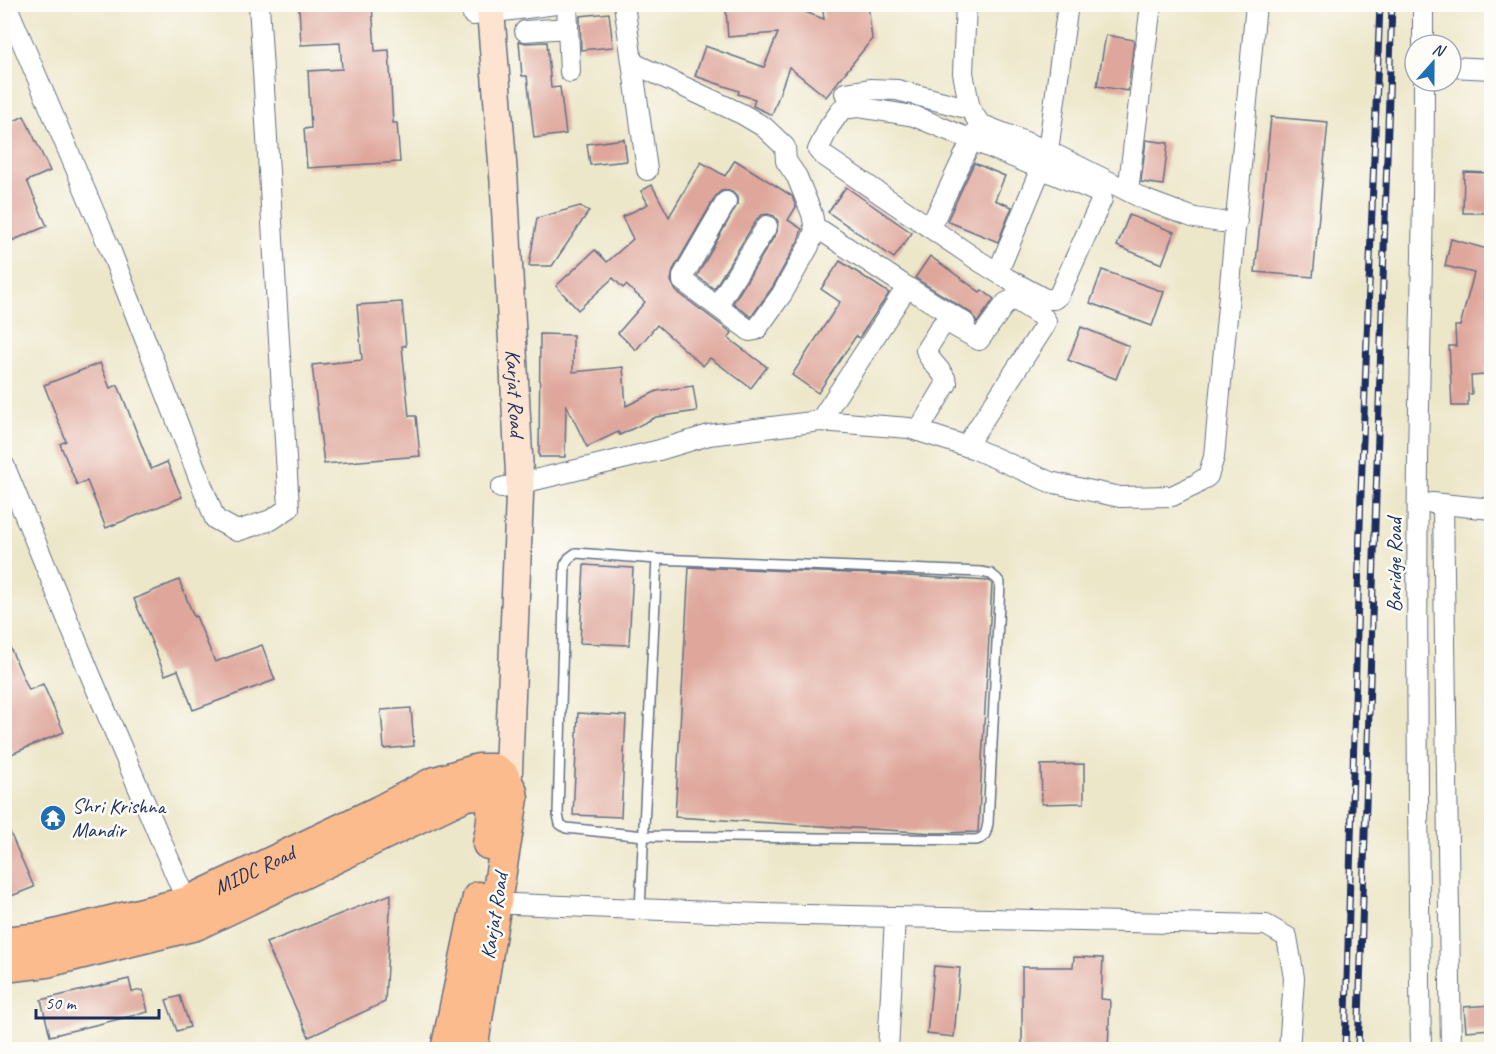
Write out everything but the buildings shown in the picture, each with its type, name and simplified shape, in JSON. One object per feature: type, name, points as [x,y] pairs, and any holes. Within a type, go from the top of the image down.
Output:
[{"type":"main road","name":"Karjat Road","points":[[446,1050],[487,903],[513,798],[496,789],[510,485],[504,182],[482,9]]},
{"type":"main road","name":"MIDC Road","points":[[4,967],[47,962],[192,913],[432,783],[478,769],[496,789]]},
{"type":"main road","name":"Karjat Road","points":[[472,1050],[487,903]]},
{"type":"main road","name":"MIDC Road","points":[[4,942],[42,938],[192,913]]},
{"type":"street","points":[[6,4],[112,254],[215,519],[237,531],[272,520],[289,508],[259,4]]},
{"type":"street","points":[[482,9],[556,4]]},
{"type":"street","points":[[567,4],[570,72]]},
{"type":"street","points":[[624,4],[647,170]]},
{"type":"street","points":[[931,226],[974,124],[963,73],[966,4]]},
{"type":"street","points":[[998,272],[1045,160],[1068,4]]},
{"type":"street","points":[[1128,191],[1151,4]]},
{"type":"street","points":[[510,485],[709,435],[820,421],[909,428],[966,446],[1050,482],[1120,497],[1172,496],[1196,485],[1208,476],[1214,457],[1256,4]]},
{"type":"street","points":[[1423,4],[1424,33]]},
{"type":"street","points":[[525,31],[568,28]]},
{"type":"street","points":[[633,63],[742,114],[764,127],[785,147],[786,161],[797,177],[812,214],[815,230],[809,246],[782,294],[756,330],[750,331],[683,281],[682,276],[726,202]]},
{"type":"street","points":[[1463,68],[1491,69]]},
{"type":"street","points":[[845,93],[870,89],[897,90],[974,124],[1045,160],[1100,193],[1102,199],[1059,295],[1054,299],[1045,299],[998,272],[818,150],[842,109],[858,107],[974,124]]},
{"type":"street","name":"Baridge Road","points":[[1420,1050],[1418,502],[1424,93]]},
{"type":"street","points":[[1045,160],[1195,218],[1221,222],[1237,221]]},
{"type":"street","points":[[717,306],[767,226]]},
{"type":"street","points":[[822,231],[983,335]]},
{"type":"street","points":[[820,421],[907,287]]},
{"type":"street","points":[[918,431],[947,383],[941,370],[928,358],[926,350],[942,325],[947,322],[957,326],[979,340],[1009,300],[1014,299],[1046,321],[966,446]]},
{"type":"street","points":[[4,465],[192,913]]},
{"type":"street","points":[[1418,502],[1491,509]]},
{"type":"street","points":[[1443,504],[1451,1050]]},
{"type":"street","points":[[1470,507],[1491,524]]},
{"type":"street","points":[[487,903],[895,917],[1266,926],[1287,937],[1294,978],[1289,1050]]},
{"type":"street","points":[[888,1050],[895,917]]},
{"type":"lane","points":[[576,553],[657,559],[981,572],[997,579],[1000,583],[990,800],[986,834],[982,839],[644,837],[566,828],[560,824],[558,815],[565,565],[576,553]]},
{"type":"lane","points":[[640,909],[657,559]]},
{"type":"railway","points":[[1345,1050],[1361,492],[1380,4]]},
{"type":"railway","points":[[1358,1050],[1392,4]]},
{"type":"place","name":"Shri Krishna Mandir","points":[[53,818]]}]
